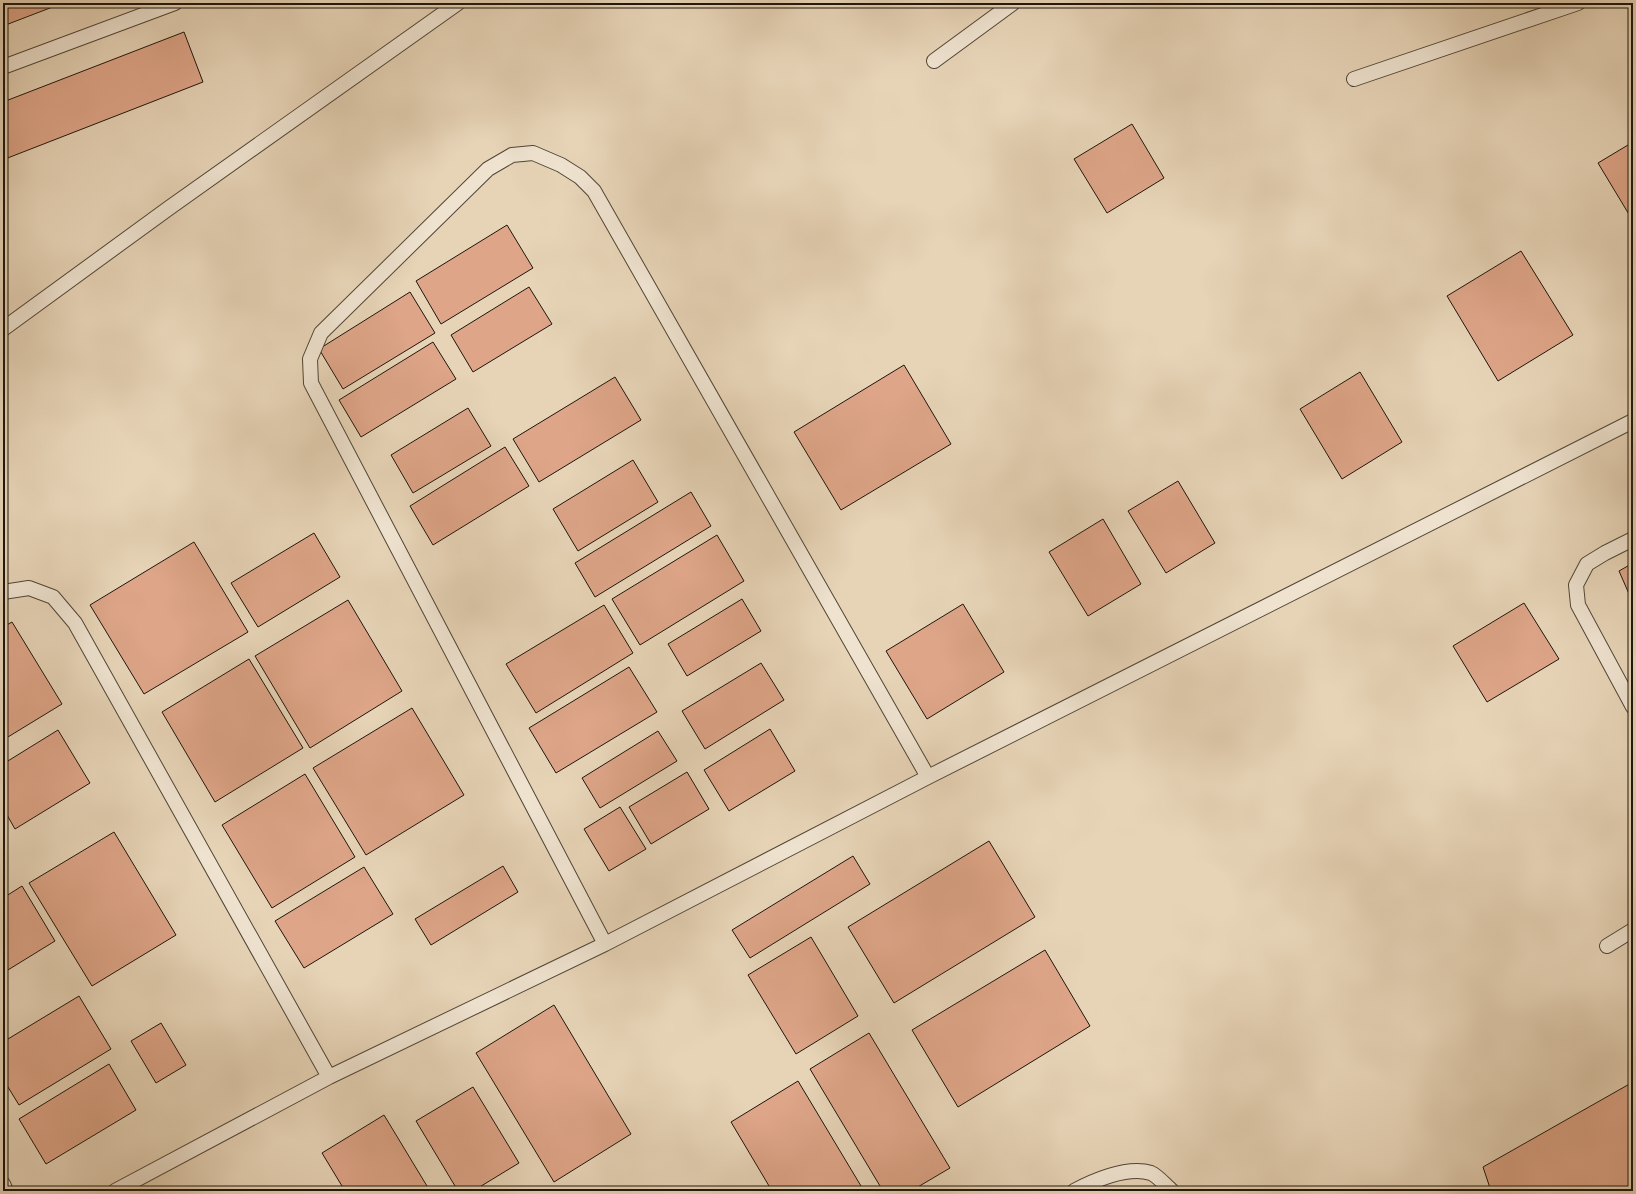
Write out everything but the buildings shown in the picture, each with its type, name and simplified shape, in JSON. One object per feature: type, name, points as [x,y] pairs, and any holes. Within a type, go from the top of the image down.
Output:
[{"type":"lane","points":[[3,67],[174,3]]},
{"type":"lane","points":[[3,329],[169,208],[458,3]]},
{"type":"lane","points":[[934,61],[1013,3]]},
{"type":"lane","points":[[1354,79],[1578,3]]},
{"type":"lane","points":[[605,944],[311,383],[310,359],[321,333],[488,169],[512,155],[533,153],[561,164],[580,177],[594,191],[928,777]]},
{"type":"lane","points":[[115,1191],[328,1077],[605,944],[928,777],[1633,421]]},
{"type":"lane","points":[[1633,539],[1587,564],[1576,584],[1578,605],[1633,707]]},
{"type":"lane","points":[[3,592],[29,588],[53,597],[75,623],[328,1077]]},
{"type":"lane","points":[[1607,946],[1633,930]]},
{"type":"lane","points":[[1074,1191],[1090,1182],[1132,1170],[1152,1174],[1172,1191]]},
{"type":"lane","points":[[3,1184],[6,1191]]}]
